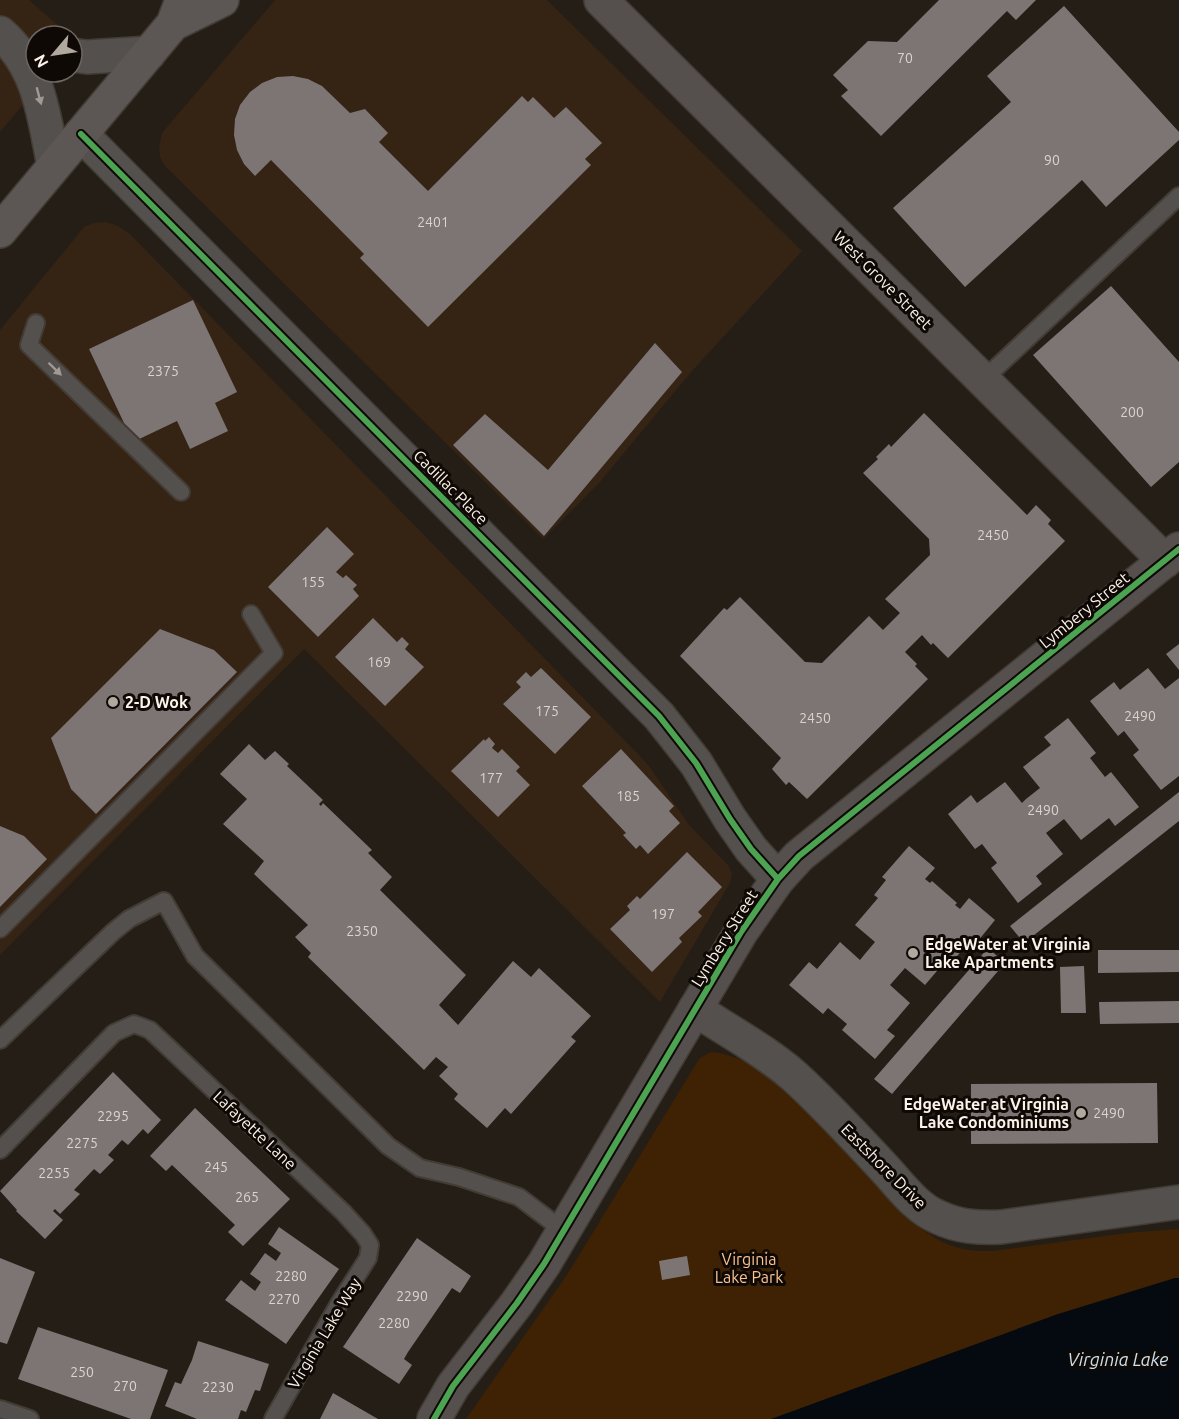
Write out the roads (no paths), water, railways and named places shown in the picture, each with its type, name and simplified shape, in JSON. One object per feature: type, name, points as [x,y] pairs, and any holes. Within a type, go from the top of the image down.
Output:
[{"type":"main road","points":[[0,231],[149,53],[178,12],[222,0]]},
{"type":"street","name":"West Grove Street","points":[[601,0],[983,380],[1172,555]]},
{"type":"street","points":[[16,42],[39,91],[54,166]]},
{"type":"street","points":[[84,57],[149,53]]},
{"type":"street","name":"Cadillac Place","points":[[81,134],[659,716],[696,763],[708,786],[746,842],[778,879]]},
{"type":"street","name":"Lymbery Street","points":[[434,1419],[453,1386],[517,1303],[564,1231],[741,932],[778,879],[799,856],[1172,555]]},
{"type":"street","name":"Eastshore Drive","points":[[695,1009],[771,1058],[793,1076],[820,1101],[917,1203],[936,1217],[979,1228],[1001,1227],[1179,1202]]},
{"type":"lane","points":[[983,380],[1179,196]]},
{"type":"lane","points":[[36,323],[29,345],[181,492]]},
{"type":"lane","points":[[0,929],[274,653],[250,614]]},
{"type":"lane","points":[[0,1040],[112,932],[129,919],[164,901],[195,956],[388,1146],[420,1168],[459,1177],[519,1197],[564,1231]]},
{"type":"lane","name":"Lafayette Lane","points":[[0,1150],[114,1033],[134,1024],[150,1030],[343,1212],[370,1245]]},
{"type":"lane","name":"Virginia Lake Way","points":[[273,1419],[368,1258],[370,1245]]},
{"type":"lane","points":[[0,1409],[30,1419]]},
{"type":"water","name":"Virginia Lake","points":[[1179,1278],[1179,1419],[771,1419],[1058,1314]]},
{"type":"place","name":"2-D Wok","points":[[113,702]]},
{"type":"place","name":"EdgeWater at Virginia Lake Apartments","points":[[913,953]]},
{"type":"place","name":"EdgeWater at Virginia Lake Condominiums","points":[[1081,1113]]},
{"type":"park label","name":"Virginia Lake Park","points":[[749,1268]]}]
